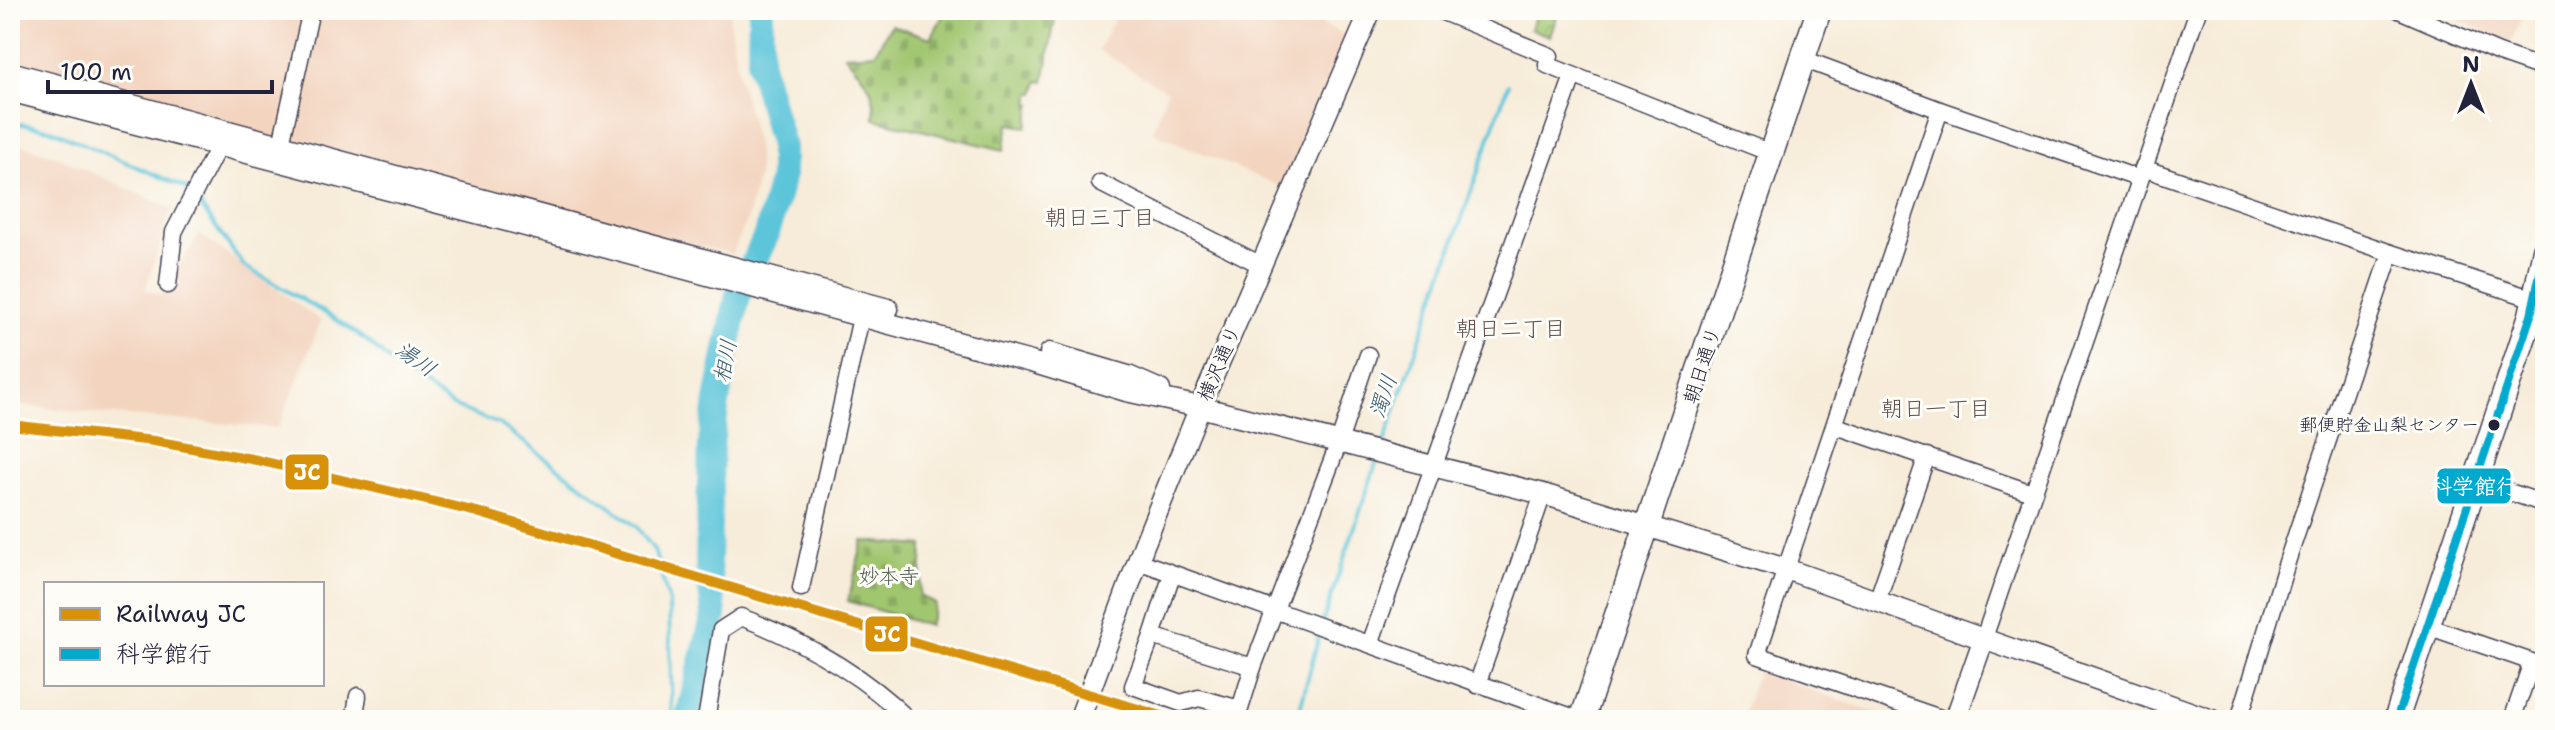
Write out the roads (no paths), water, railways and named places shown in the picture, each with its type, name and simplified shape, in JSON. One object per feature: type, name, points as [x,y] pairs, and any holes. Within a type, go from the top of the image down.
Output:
[{"type":"main road","name":"朝日通り","points":[[1581,720],[1819,10]]},
{"type":"main road","points":[[2396,720],[2474,480],[2537,311],[2545,250]]},
{"type":"street","points":[[281,144],[311,10]]},
{"type":"street","name":"横沢通り","points":[[1079,720],[1200,407],[1371,10]]},
{"type":"street","points":[[1438,10],[1550,56],[1547,65],[1773,154]]},
{"type":"street","points":[[1955,720],[2198,10]]},
{"type":"street","points":[[2399,10],[2499,53],[2545,69]]},
{"type":"street","points":[[1803,59],[1940,110],[2391,253],[2537,311]]},
{"type":"street","points":[[10,72],[281,144],[863,309],[1126,391],[1543,494],[1786,569],[2212,720]]},
{"type":"street","points":[[1370,644],[1573,76]]},
{"type":"street","points":[[10,91],[725,272]]},
{"type":"street","points":[[1940,110],[1757,655],[1946,720]]},
{"type":"street","points":[[168,285],[174,232],[219,145]]},
{"type":"street","points":[[1100,183],[1261,265]]},
{"type":"street","points":[[2239,720],[2288,559],[2391,253]]},
{"type":"street","points":[[801,588],[863,309]]},
{"type":"street","points":[[1172,574],[1133,686],[1181,703],[1199,698],[1240,709],[1368,355]]},
{"type":"street","points":[[1836,426],[2032,493]]},
{"type":"street","points":[[1877,601],[1927,456]]},
{"type":"street","points":[[2474,480],[2545,504]]},
{"type":"street","points":[[1477,685],[1543,494]]},
{"type":"street","points":[[1138,561],[1581,720]]},
{"type":"street","points":[[706,720],[721,630],[741,617],[818,651],[889,701],[907,719]]},
{"type":"street","points":[[2427,626],[2532,662],[2512,720]]},
{"type":"street","points":[[1152,636],[1253,667]]},
{"type":"street","points":[[354,720],[358,696]]},
{"type":"waterway","name":"相川","points":[[687,720],[714,615],[708,564],[711,443],[718,395],[738,295],[767,234],[782,178],[782,146],[760,64],[761,10]]},
{"type":"waterway","name":"濁川","points":[[1383,446],[1508,85]]},
{"type":"waterway","name":"湯川","points":[[10,122],[49,129],[186,188],[189,192]]},
{"type":"waterway","name":"湯川","points":[[195,198],[244,266],[332,317],[453,406],[501,425],[636,526],[654,550],[669,602],[672,720]]},
{"type":"waterway","name":"濁川","points":[[1322,624],[1378,458]]},
{"type":"waterway","name":"濁川","points":[[1297,720],[1320,632]]},
{"type":"rail line","name":"JC","points":[[10,425],[154,441],[257,460],[477,512],[1175,720]]},
{"type":"place","name":"郵便貯金山梨センター","points":[[2494,425]]},
{"type":"district","name":"朝日三丁目","points":[[1100,217]]},
{"type":"district","name":"朝日二丁目","points":[[1511,328]]},
{"type":"district","name":"朝日一丁目","points":[[1936,408]]},
{"type":"park label","name":"妙本寺","points":[[889,576]]}]
